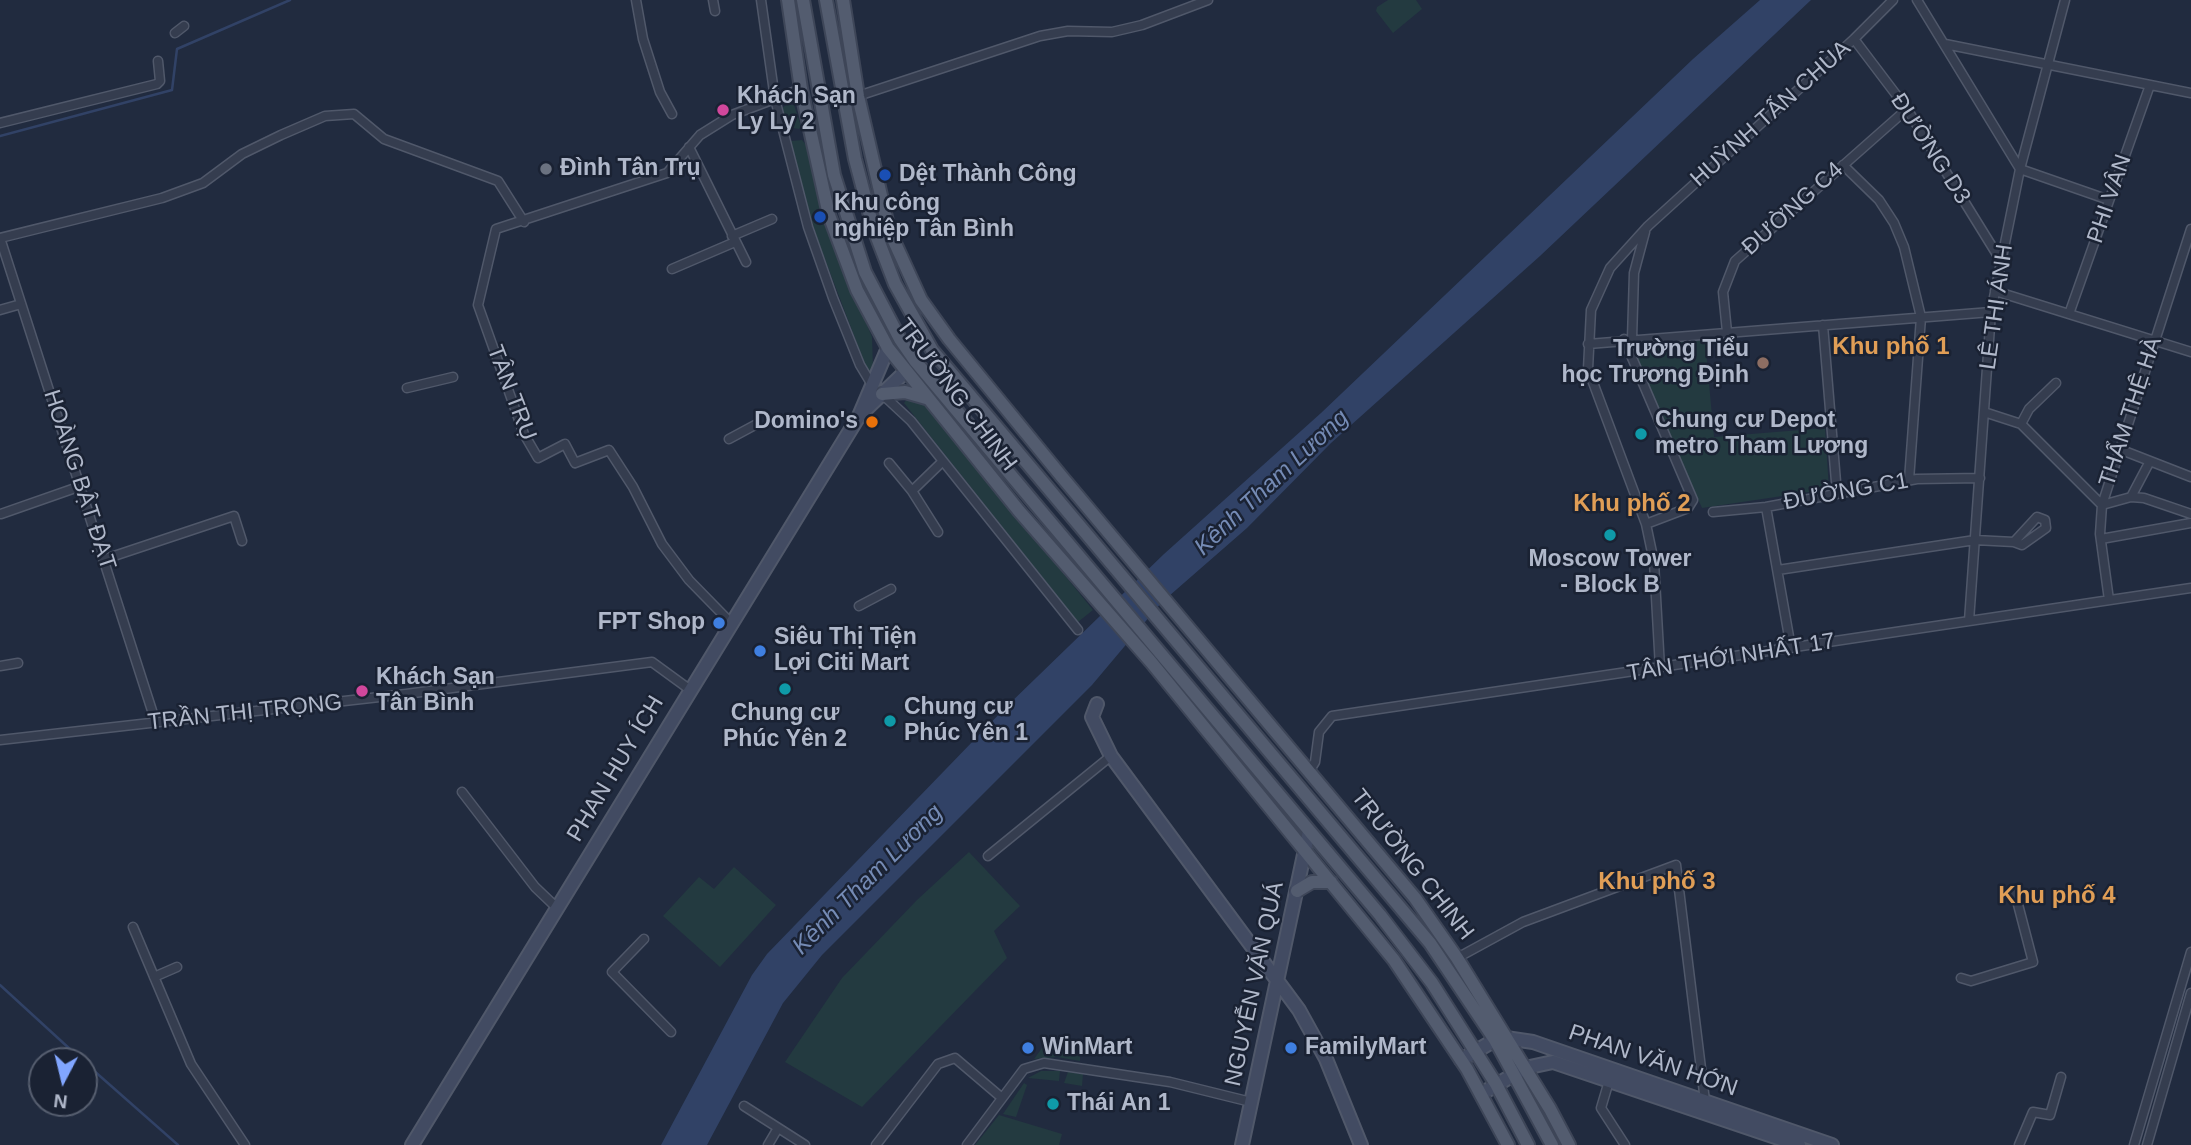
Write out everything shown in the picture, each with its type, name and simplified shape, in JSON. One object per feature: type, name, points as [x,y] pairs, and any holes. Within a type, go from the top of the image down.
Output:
[{"type":"main road","name":"TRƯỜNG CHINH","points":[[788,0],[820,183],[839,247],[888,348],[1019,511],[1151,662],[1305,852]]},
{"type":"main road","name":"TRƯỜNG CHINH","points":[[803,0],[834,175],[865,272],[900,338],[916,362],[1163,653],[1309,831]]},
{"type":"main road","name":"TRƯỜNG CHINH","points":[[826,0],[855,159],[870,218],[895,284],[932,350],[1393,895],[1500,1039]]},
{"type":"main road","name":"TRƯỜNG CHINH","points":[[843,0],[858,96],[889,230],[911,282],[932,316],[1062,477],[1415,898],[1457,958],[1500,1039],[1569,1145]]},
{"type":"main road","points":[[877,390],[888,348],[932,316]]},
{"type":"main road","points":[[877,390],[949,339]]},
{"type":"main road","points":[[877,390],[905,392],[957,410]]},
{"type":"main road","name":"PHAN HUY ÍCH","points":[[412,1145],[689,689],[877,390]]},
{"type":"main road","points":[[1050,487],[1062,477]]},
{"type":"main road","points":[[1019,511],[1033,500]]},
{"type":"main road","points":[[1097,704],[1092,717],[1111,756],[1277,977],[1326,1059],[1361,1145]]},
{"type":"main road","points":[[1309,831],[1432,983],[1496,1084],[1528,1145]]},
{"type":"main road","name":"NGUYỄN VĂN QUÁ","points":[[1242,1145],[1309,831]]},
{"type":"main road","points":[[1305,852],[1394,960],[1461,1060],[1508,1145]]},
{"type":"main road","points":[[1297,891],[1312,882],[1331,882]]},
{"type":"main road","points":[[1445,965],[1457,958]]},
{"type":"main road","points":[[1461,1060],[1500,1039]]},
{"type":"main road","name":"PHAN VĂN HỚN","points":[[1500,1039],[1533,1041],[1705,1101],[1780,1133],[1799,1145]]},
{"type":"main road","name":"PHAN VĂN HỚN","points":[[1481,1094],[1520,1071],[1553,1062],[1780,1133],[1832,1145]]},
{"type":"main road","name":"TRƯỜNG CHINH","points":[[1520,1071],[1552,1145]]},
{"type":"street","points":[[636,0],[643,39],[660,92],[672,114]]},
{"type":"street","points":[[713,0],[715,11]]},
{"type":"street","points":[[761,0],[775,99],[808,227],[860,365],[877,390],[911,421],[1078,630]]},
{"type":"street","points":[[858,96],[1040,36],[1068,31],[1112,32],[1142,25],[1208,0]]},
{"type":"street","name":"HUỲNH TẤN CHÙA","points":[[1660,668],[1654,562],[1646,524],[1588,369],[1591,310],[1610,268],[1647,226],[1854,40],[1893,0]]},
{"type":"street","points":[[1917,0],[2020,169],[2109,200]]},
{"type":"street","name":"LÊ THỊ ÁNH","points":[[1969,621],[1991,312],[2020,169],[2065,0]]},
{"type":"street","points":[[175,33],[184,26]]},
{"type":"street","name":"ĐƯỜNG D3","points":[[1854,40],[1906,109],[2001,261]]},
{"type":"street","points":[[1945,44],[2191,93]]},
{"type":"street","points":[[0,123],[157,84],[160,81],[159,61]]},
{"type":"street","name":"PHI VÂN","points":[[2069,314],[2150,85]]},
{"type":"street","points":[[0,238],[162,198],[203,183],[242,154],[281,135],[326,116],[354,114],[384,139],[498,181],[524,222],[667,173],[700,135],[732,115],[802,89]]},
{"type":"street","name":"ĐƯỜNG C4","points":[[1727,332],[1723,292],[1735,261],[1906,109]]},
{"type":"street","points":[[689,147],[746,261]]},
{"type":"street","points":[[1843,165],[1879,200],[1894,223],[1904,247],[1921,317],[1909,480]]},
{"type":"street","points":[[672,269],[772,219]]},
{"type":"street","name":"TÂN TRỤ","points":[[524,222],[496,229],[478,305],[524,434],[538,458],[565,444],[575,463],[609,450],[633,487],[662,544],[689,580],[731,622]]},
{"type":"street","points":[[1646,524],[1688,508],[1693,500],[1628,339],[1634,274],[1647,226]]},
{"type":"street","name":"THẨM THỆ HÀ","points":[[2109,600],[2101,539],[2102,505],[2191,229]]},
{"type":"street","name":"HOÀNG BẬT ĐẠT","points":[[0,238],[156,723]]},
{"type":"street","points":[[1995,291],[2191,352]]},
{"type":"street","points":[[0,310],[21,303]]},
{"type":"street","points":[[1588,344],[1991,312]]},
{"type":"street","points":[[1823,325],[1837,494]]},
{"type":"street","points":[[407,388],[453,377]]},
{"type":"street","points":[[2021,424],[2029,410],[2056,383]]},
{"type":"street","points":[[1984,412],[2021,424],[2102,505],[2130,497],[2144,498],[2191,514]]},
{"type":"street","points":[[729,439],[755,425]]},
{"type":"street","points":[[2119,449],[2191,477]]},
{"type":"street","points":[[912,491],[943,461]]},
{"type":"street","points":[[2130,497],[2150,461]]},
{"type":"street","points":[[889,463],[912,491],[938,532]]},
{"type":"street","name":"ĐƯỜNG C1","points":[[1713,512],[1766,507],[1909,480],[1980,478]]},
{"type":"street","points":[[1,514],[80,486]]},
{"type":"street","points":[[1766,507],[1791,648]]},
{"type":"street","points":[[105,559],[234,516],[242,541]]},
{"type":"street","points":[[2101,539],[2191,523]]},
{"type":"street","points":[[1778,570],[1975,540],[2014,542]]},
{"type":"street","name":"TÂN THỚI NHẤT 17","points":[[1310,770],[1315,761],[1318,732],[1332,716],[2191,588]]},
{"type":"street","points":[[859,606],[891,589]]},
{"type":"street","name":"TRẦN THỊ TRỌNG","points":[[0,740],[652,662],[689,689]]},
{"type":"street","points":[[0,666],[18,663]]},
{"type":"street","points":[[988,856],[1111,756]]},
{"type":"street","points":[[462,792],[535,887],[557,908]]},
{"type":"street","points":[[1457,958],[1523,922],[1676,865],[1705,1101]]},
{"type":"street","points":[[1961,978],[1971,981],[2033,962],[2015,893]]},
{"type":"street","points":[[133,927],[191,1063],[244,1145]]},
{"type":"street","points":[[645,939],[612,972],[671,1032]]},
{"type":"street","points":[[2134,1145],[2191,952]]},
{"type":"street","points":[[154,977],[177,967]]},
{"type":"street","points":[[2147,1145],[2191,993]]},
{"type":"street","points":[[876,1145],[938,1064],[955,1058],[1002,1098]]},
{"type":"street","points":[[2159,1060],[2170,1064]]},
{"type":"street","points":[[967,1145],[1024,1069],[1044,1063],[1170,1082],[1251,1102]]},
{"type":"street","points":[[2019,1145],[2033,1112],[2050,1115],[2060,1077]]},
{"type":"street","points":[[1609,1081],[1601,1108],[1625,1145]]},
{"type":"street","points":[[744,1106],[805,1145]]},
{"type":"street","points":[[771,1144],[778,1128]]},
{"type":"green space","points":[[1388,0],[1416,0],[1422,9],[1393,33],[1376,11],[1377,7]]},
{"type":"green space","points":[[786,105],[794,105],[801,126],[799,129],[787,127],[781,109]]},
{"type":"green space","points":[[802,140],[807,146],[834,245],[872,337],[873,367],[869,375],[818,241],[789,146],[791,141]]},
{"type":"green space","points":[[1705,340],[1714,437],[1825,428],[1829,489],[1702,508],[1629,342]]},
{"type":"green space","points":[[908,398],[923,401],[1093,610],[1078,622],[904,403]]},
{"type":"green space","points":[[969,852],[1020,906],[994,931],[1007,958],[862,1107],[785,1062],[842,978],[917,900]]},
{"type":"green space","points":[[734,867],[776,905],[720,967],[663,916],[699,877],[714,889]]},
{"type":"green space","points":[[1057,1037],[1080,1053],[1080,1061],[1057,1057],[1034,1059],[1047,1041]]},
{"type":"green space","points":[[1041,1071],[1060,1071],[1059,1081],[1028,1078]]},
{"type":"green space","points":[[1068,1072],[1083,1074],[1082,1086],[1064,1083]]},
{"type":"green space","points":[[1024,1083],[1027,1085],[1016,1117],[1003,1114]]},
{"type":"green space","points":[[999,1115],[1062,1134],[1059,1145],[975,1145]]},
{"type":"water","name":"Kênh Tham Lương","points":[[1760,0],[1811,0],[1540,256],[1331,443],[1247,528],[1161,603],[1092,685],[822,955],[783,1003],[707,1145],[661,1145],[752,975],[767,954],[1005,708],[1164,554],[1321,413],[1693,59]]},
{"type":"waterway","points":[[0,136],[172,90],[177,49],[290,0]]},
{"type":"waterway","points":[[0,985],[68,1047]]},
{"type":"waterway","points":[[98,1074],[178,1145]]},
{"type":"place","name":"Khách Sạn Ly Ly 2","points":[[723,110]]},
{"type":"place","name":"Đình Tân Trụ","points":[[546,169]]},
{"type":"place","name":"Dệt Thành Công","points":[[885,175]]},
{"type":"place","name":"Khu công nghiệp Tân Bình","points":[[820,217]]},
{"type":"place","name":"Trường Tiểu học Trương Định","points":[[1763,363]]},
{"type":"place","name":"Domino's","points":[[872,422]]},
{"type":"place","name":"Chung cư Depot metro Tham Lương","points":[[1641,434]]},
{"type":"place","name":"Moscow Tower - Block B","points":[[1610,535]]},
{"type":"place","name":"FPT Shop","points":[[719,623]]},
{"type":"place","name":"Siêu Thị Tiện Lợi Citi Mart","points":[[760,651]]},
{"type":"place","name":"Chung cư Phúc Yên 2","points":[[785,689]]},
{"type":"place","name":"Khách Sạn Tân Bình","points":[[362,691]]},
{"type":"place","name":"Chung cư Phúc Yên 1","points":[[890,721]]},
{"type":"place","name":"WinMart","points":[[1028,1048]]},
{"type":"place","name":"FamilyMart","points":[[1291,1048]]},
{"type":"place","name":"Thái An 1","points":[[1053,1104]]},
{"type":"district","name":"Khu phố 1","points":[[1891,347]]},
{"type":"district","name":"Khu phố 2","points":[[1632,504]]},
{"type":"district","name":"Khu phố 3","points":[[1657,882]]},
{"type":"district","name":"Khu phố 4","points":[[2057,896]]}]
